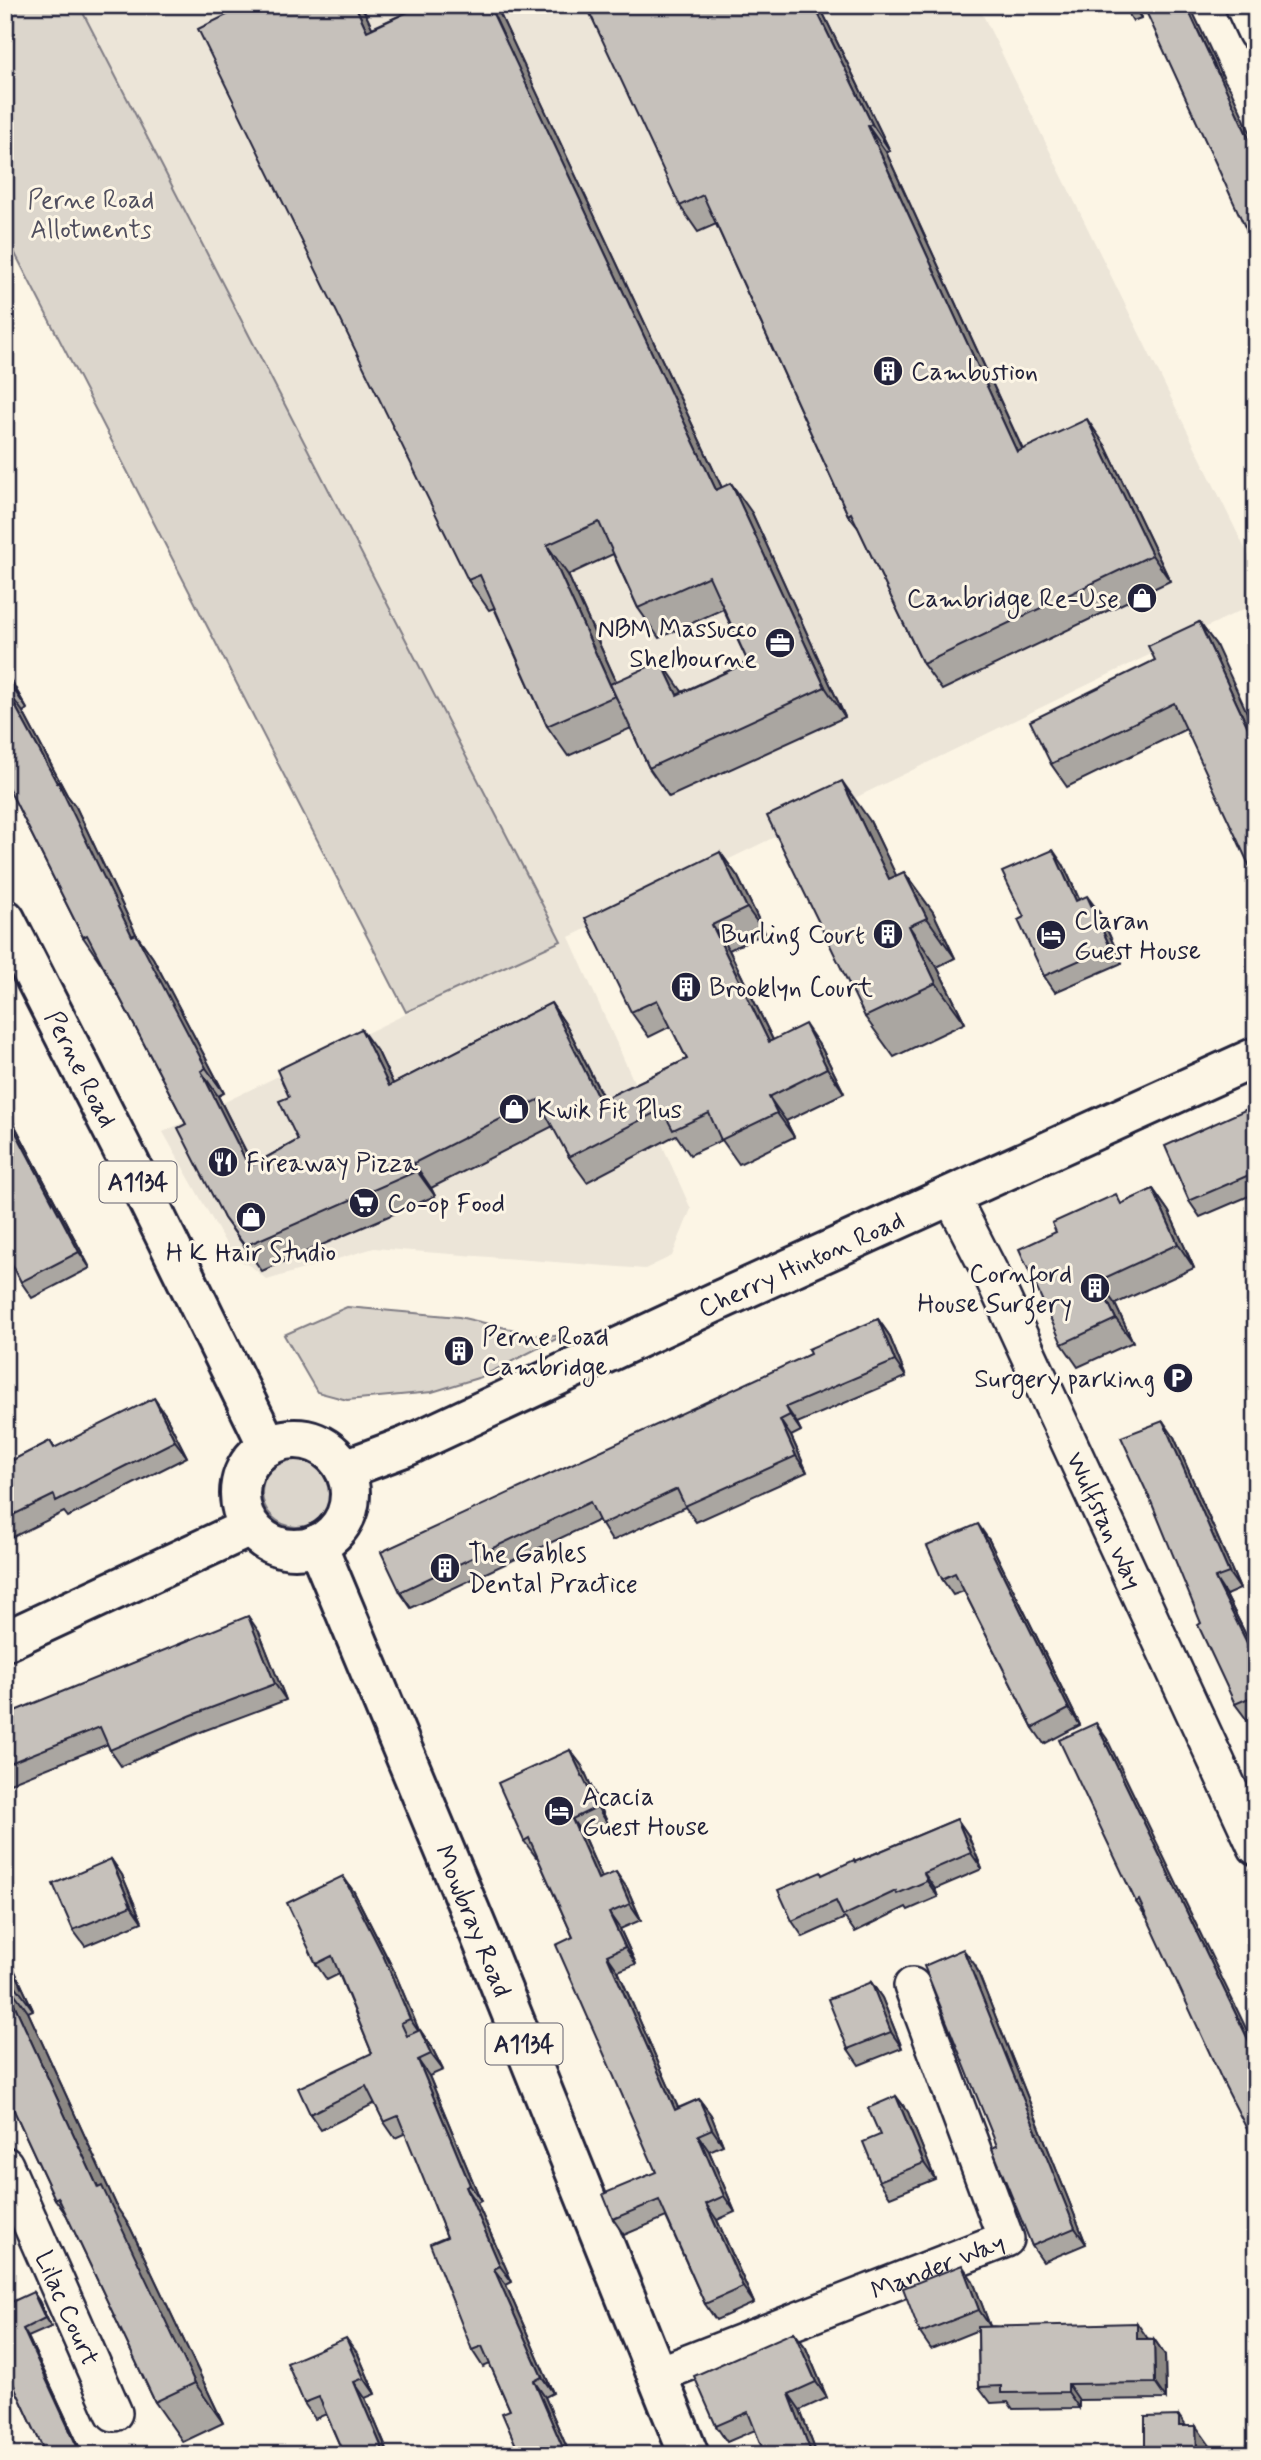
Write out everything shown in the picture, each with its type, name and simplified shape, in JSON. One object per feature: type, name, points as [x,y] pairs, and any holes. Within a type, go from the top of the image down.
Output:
[{"type":"main road","name":"Perne Road","points":[[5,919],[129,1162],[268,1446]]},
{"type":"main road","name":"Cherry Hinton Road","points":[[345,1469],[407,1446],[1256,1056]]},
{"type":"main road","points":[[288,1438],[305,1438],[321,1444],[335,1454],[345,1469],[350,1486],[350,1504],[344,1521],[333,1535],[317,1544],[299,1549],[281,1548],[264,1540],[250,1527],[242,1509],[239,1490],[244,1471],[255,1455],[268,1446],[288,1438]]},
{"type":"main road","points":[[5,1641],[250,1527]]},
{"type":"main road","name":"Mowbray Road","points":[[317,1544],[480,1935],[689,2455]]},
{"type":"street","points":[[1243,5],[1256,33]]},
{"type":"street","name":"Wulfstan Way","points":[[951,1196],[994,1280],[1256,1847]]},
{"type":"street","name":"Mander Way","points":[[657,2375],[1006,2239],[912,1986]]},
{"type":"street","name":"Lilac Court","points":[[5,2165],[114,2413]]},
{"type":"shaded area","points":[[79,5],[978,5],[1256,571],[1256,603],[569,937],[691,1209],[672,1256],[645,1269],[374,1248],[267,1280],[251,1266],[234,1258],[163,1132],[560,939]]},
{"type":"green space","name":"Perne Road Allotments","points":[[5,5],[79,5],[561,941],[406,1012],[5,234]]},
{"type":"green space","points":[[347,1307],[459,1317],[545,1337],[564,1335],[481,1377],[432,1392],[347,1400],[317,1392],[284,1335]]},
{"type":"green space","points":[[304,1457],[317,1463],[326,1472],[330,1478],[330,1506],[322,1517],[311,1525],[290,1527],[272,1517],[264,1506],[262,1485],[272,1467],[283,1459]]},
{"type":"building","points":[[247,5],[355,5],[367,31],[423,5],[489,5],[716,490],[731,483],[825,687],[649,768],[610,684],[661,661],[677,695],[748,662],[709,576],[638,608],[599,522],[547,545],[615,696],[547,726],[480,575],[468,580],[198,29]]},
{"type":"building","points":[[586,5],[814,5],[872,124],[868,126],[1017,452],[1087,419],[1152,555],[923,664],[851,513],[848,515],[703,195],[680,206]]},
{"type":"building","points":[[1143,5],[1186,5],[1256,154],[1256,251]]},
{"type":"building","points":[[1199,622],[1256,745],[1256,880],[1174,703],[1051,764],[1030,721],[1155,660],[1148,646]]},
{"type":"building","points":[[5,687],[58,782],[132,936],[136,934],[206,1068],[201,1071],[249,1167],[298,1140],[279,1101],[289,1097],[277,1070],[361,1029],[389,1086],[551,1003],[600,1101],[687,1059],[657,1000],[631,1012],[585,918],[720,852],[747,908],[712,925],[769,1042],[805,1024],[827,1068],[769,1097],[777,1113],[721,1140],[709,1113],[673,1130],[662,1109],[569,1157],[538,1100],[414,1163],[417,1171],[245,1246],[224,1218],[178,1128],[186,1124],[87,935],[83,937],[5,781]]},
{"type":"building","name":"Burling Court","points":[[842,781],[889,879],[904,872],[927,918],[909,926],[936,983],[865,1017],[767,816]]},
{"type":"building","points":[[1053,850],[1076,901],[1087,896],[1110,947],[1044,976],[1018,920],[1024,917],[1002,872]]},
{"type":"building","points":[[1256,1105],[1256,1172],[1189,1201],[1165,1146]]},
{"type":"building","points":[[5,1112],[79,1252],[21,1282],[5,1250],[8,1243],[5,1237]]},
{"type":"building","name":"Cornford House Surgery","points":[[1153,1189],[1178,1244],[1098,1281],[1116,1319],[1062,1344],[1019,1249],[1056,1232],[1052,1223],[1116,1194],[1121,1204]]},
{"type":"building","points":[[878,1319],[895,1361],[786,1407],[790,1415],[780,1420],[796,1456],[685,1506],[677,1489],[601,1525],[590,1502],[400,1592],[381,1552],[810,1354],[808,1349]]},
{"type":"building","points":[[154,1398],[175,1441],[56,1501],[54,1495],[5,1519],[5,1464],[50,1441],[54,1448]]},
{"type":"building","points":[[1163,1421],[1229,1573],[1215,1578],[1256,1661],[1256,1695],[1235,1704],[1198,1625],[1201,1623],[1150,1499],[1121,1437]]},
{"type":"building","points":[[978,1524],[1069,1709],[1033,1728],[955,1573],[942,1579],[927,1546]]},
{"type":"building","points":[[248,1616],[275,1684],[110,1750],[100,1727],[5,1765],[5,1715]]},
{"type":"building","points":[[1096,1723],[1256,2056],[1256,2147],[1139,1900],[1136,1902],[1059,1740]]},
{"type":"building","points":[[570,1750],[597,1807],[572,1819],[598,1879],[616,1872],[630,1904],[609,1913],[625,1947],[607,1955],[675,2110],[699,2099],[712,2129],[698,2135],[724,2196],[706,2204],[743,2287],[705,2304],[659,2200],[613,2219],[603,2194],[656,2172],[556,1945],[573,1937],[529,1838],[524,1841],[498,1783]]},
{"type":"building","points":[[957,1819],[971,1853],[924,1873],[927,1881],[897,1894],[896,1891],[843,1916],[836,1901],[792,1921],[778,1890],[821,1872],[822,1875],[854,1860],[855,1862]]},
{"type":"building","points":[[111,1859],[131,1906],[73,1930],[53,1884]]},
{"type":"building","points":[[343,1876],[383,1955],[410,2019],[401,2023],[407,2036],[420,2030],[431,2054],[418,2060],[470,2185],[466,2187],[500,2266],[494,2269],[542,2377],[534,2381],[566,2455],[520,2455],[502,2413],[510,2410],[482,2346],[472,2350],[430,2244],[447,2237],[398,2116],[384,2122],[366,2086],[310,2114],[298,2088],[372,2053],[332,1956],[316,1964],[287,1903]]},
{"type":"building","points":[[963,1949],[1075,2228],[1032,2246],[992,2148],[997,2146],[924,1966]]},
{"type":"building","points":[[871,1982],[891,2032],[848,2049],[828,1999]]},
{"type":"building","points":[[5,1984],[98,2188],[102,2186],[195,2383],[155,2402],[5,2091]]},
{"type":"building","points":[[896,2096],[924,2163],[879,2181],[863,2142],[880,2135],[868,2108]]},
{"type":"building","points":[[962,2265],[979,2310],[920,2333],[903,2288]]},
{"type":"building","points":[[33,2292],[45,2318],[23,2329],[81,2455],[46,2455],[5,2366],[5,2305]]},
{"type":"building","points":[[1137,2323],[1137,2339],[1154,2339],[1155,2383],[1068,2384],[1068,2392],[1001,2393],[1001,2386],[979,2387],[978,2327]]},
{"type":"building","points":[[794,2332],[816,2382],[789,2394],[812,2455],[765,2455],[748,2412],[716,2426],[694,2376]]},
{"type":"building","points":[[346,2338],[364,2378],[354,2382],[385,2455],[344,2455],[319,2397],[304,2403],[287,2363]]},
{"type":"building","points":[[1179,2416],[1179,2426],[1196,2426],[1197,2455],[1145,2455],[1145,2417]]},
{"type":"place","name":"Cambustion","points":[[888,371]]},
{"type":"place","name":"Cambridge Re-Use","points":[[1142,598]]},
{"type":"place","name":"NBM Massucco Shelbourne","points":[[780,643]]},
{"type":"place","name":"Burling Court","points":[[888,934]]},
{"type":"place","name":"Claran Guest House","points":[[1051,935]]},
{"type":"place","name":"Brooklyn Court","points":[[686,987]]},
{"type":"place","name":"Kwik Fit Plus","points":[[514,1109]]},
{"type":"place","name":"Fireaway Pizza","points":[[223,1162]]},
{"type":"place","name":"Co-op Food","points":[[364,1203]]},
{"type":"place","name":"H K Hair Studio","points":[[251,1217]]},
{"type":"place","name":"Cornford House Surgery","points":[[1095,1288]]},
{"type":"place","name":"Perne Road Cambridge","points":[[459,1351]]},
{"type":"place","name":"Surgery parking","points":[[1178,1378]]},
{"type":"place","name":"The Gables Dental Practice","points":[[445,1568]]},
{"type":"place","name":"Acacia Guest House","points":[[559,1811]]}]
